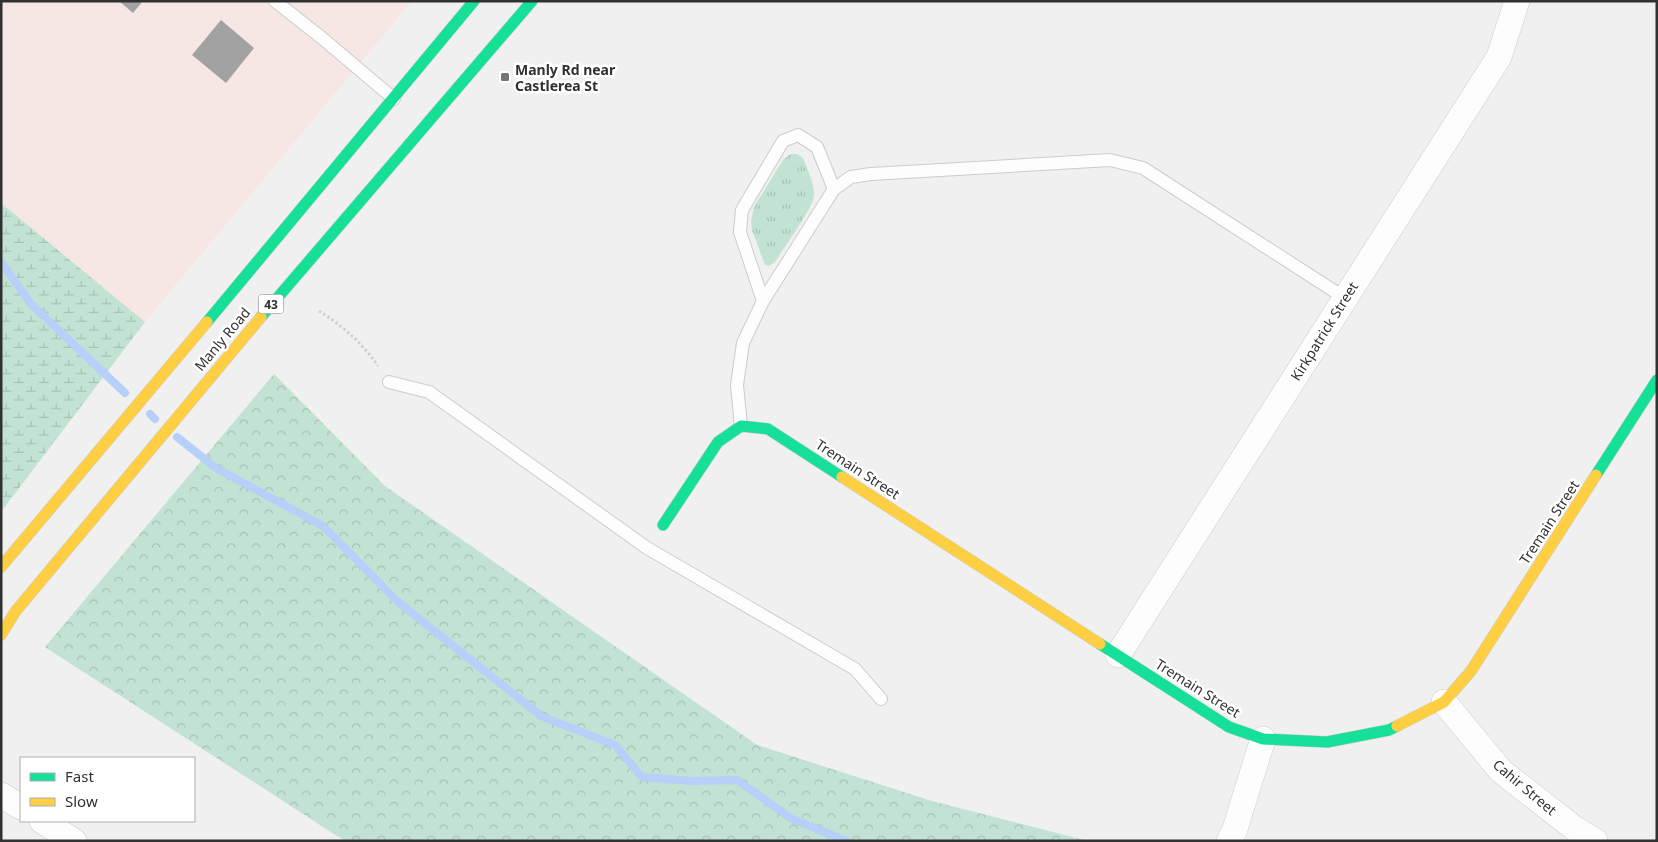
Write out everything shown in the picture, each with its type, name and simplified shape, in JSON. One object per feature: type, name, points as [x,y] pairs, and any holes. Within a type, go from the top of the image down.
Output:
[{"type":"main road","name":"Manly Road","points":[[1,566],[394,99],[474,1]]},
{"type":"main road","name":"Manly Road","points":[[1,634],[16,612],[162,433],[391,162],[532,1]]},
{"type":"main road","name":"Tremain Street","points":[[740,426],[768,429],[1229,728],[1263,739],[1327,742],[1389,730],[1444,702],[1471,671],[1657,380]]},
{"type":"main road","points":[[655,536],[718,442],[740,426]]},
{"type":"street","name":"Kirkpatrick Street","points":[[1118,656],[1499,57],[1517,1]]},
{"type":"street","name":"Cahir Street","points":[[1444,702],[1501,771],[1574,828],[1595,841]]},
{"type":"street","points":[[1229,841],[1234,832],[1263,739]]},
{"type":"street","points":[[1,794],[20,806]]},
{"type":"street","points":[[44,822],[74,841]]},
{"type":"lane","points":[[275,1],[394,99]]},
{"type":"lane","points":[[763,301],[740,232],[742,210],[783,141],[798,135],[817,147],[834,189]]},
{"type":"lane","points":[[740,426],[737,385],[743,343],[763,301],[834,189],[851,177],[871,174],[1110,160],[1143,168],[1345,298]]},
{"type":"lane","points":[[390,382],[429,392],[655,536],[856,669],[881,699]]},
{"type":"path","points":[[319,311],[334,320],[369,353],[390,382]]},
{"type":"shaded area","points":[[1,1],[412,1],[145,322],[1,203]]},
{"type":"green space","points":[[790,154],[797,154],[803,158],[812,182],[814,196],[809,210],[797,229],[775,262],[769,266],[765,265],[752,230],[751,221],[754,207],[783,160]]},
{"type":"green space","points":[[1,203],[145,322],[1,512]]},
{"type":"green space","points":[[274,374],[385,486],[757,745],[932,801],[1088,841],[345,841],[45,647]]},
{"type":"building","points":[[119,1],[143,1],[133,13]]},
{"type":"building","points":[[221,20],[254,48],[226,83],[192,55]]},
{"type":"waterway","points":[[1,262],[31,304],[125,393]]},
{"type":"waterway","points":[[150,414],[155,419]]},
{"type":"waterway","points":[[177,437],[216,468],[323,526],[397,601],[541,716],[615,745],[642,777],[691,781],[737,780],[792,819],[847,841]]},
{"type":"traffic: fast","points":[[207,322],[474,1]]},
{"type":"traffic: fast","points":[[261,317],[532,1]]},
{"type":"traffic: fast","points":[[1596,475],[1657,380]]},
{"type":"traffic: fast","points":[[663,525],[718,442],[741,426],[768,429],[842,477]]},
{"type":"traffic: fast","points":[[1100,644],[1229,727],[1263,739],[1327,742],[1389,730],[1397,726]]},
{"type":"traffic: slow","points":[[1,635],[15,612],[261,317]]},
{"type":"traffic: slow","points":[[1,567],[207,322]]},
{"type":"traffic: slow","points":[[1397,726],[1444,702],[1471,671],[1596,475]]},
{"type":"traffic: slow","points":[[842,477],[1100,644]]},
{"type":"place","name":"Manly Rd near Castlerea St","points":[[505,77]]}]
